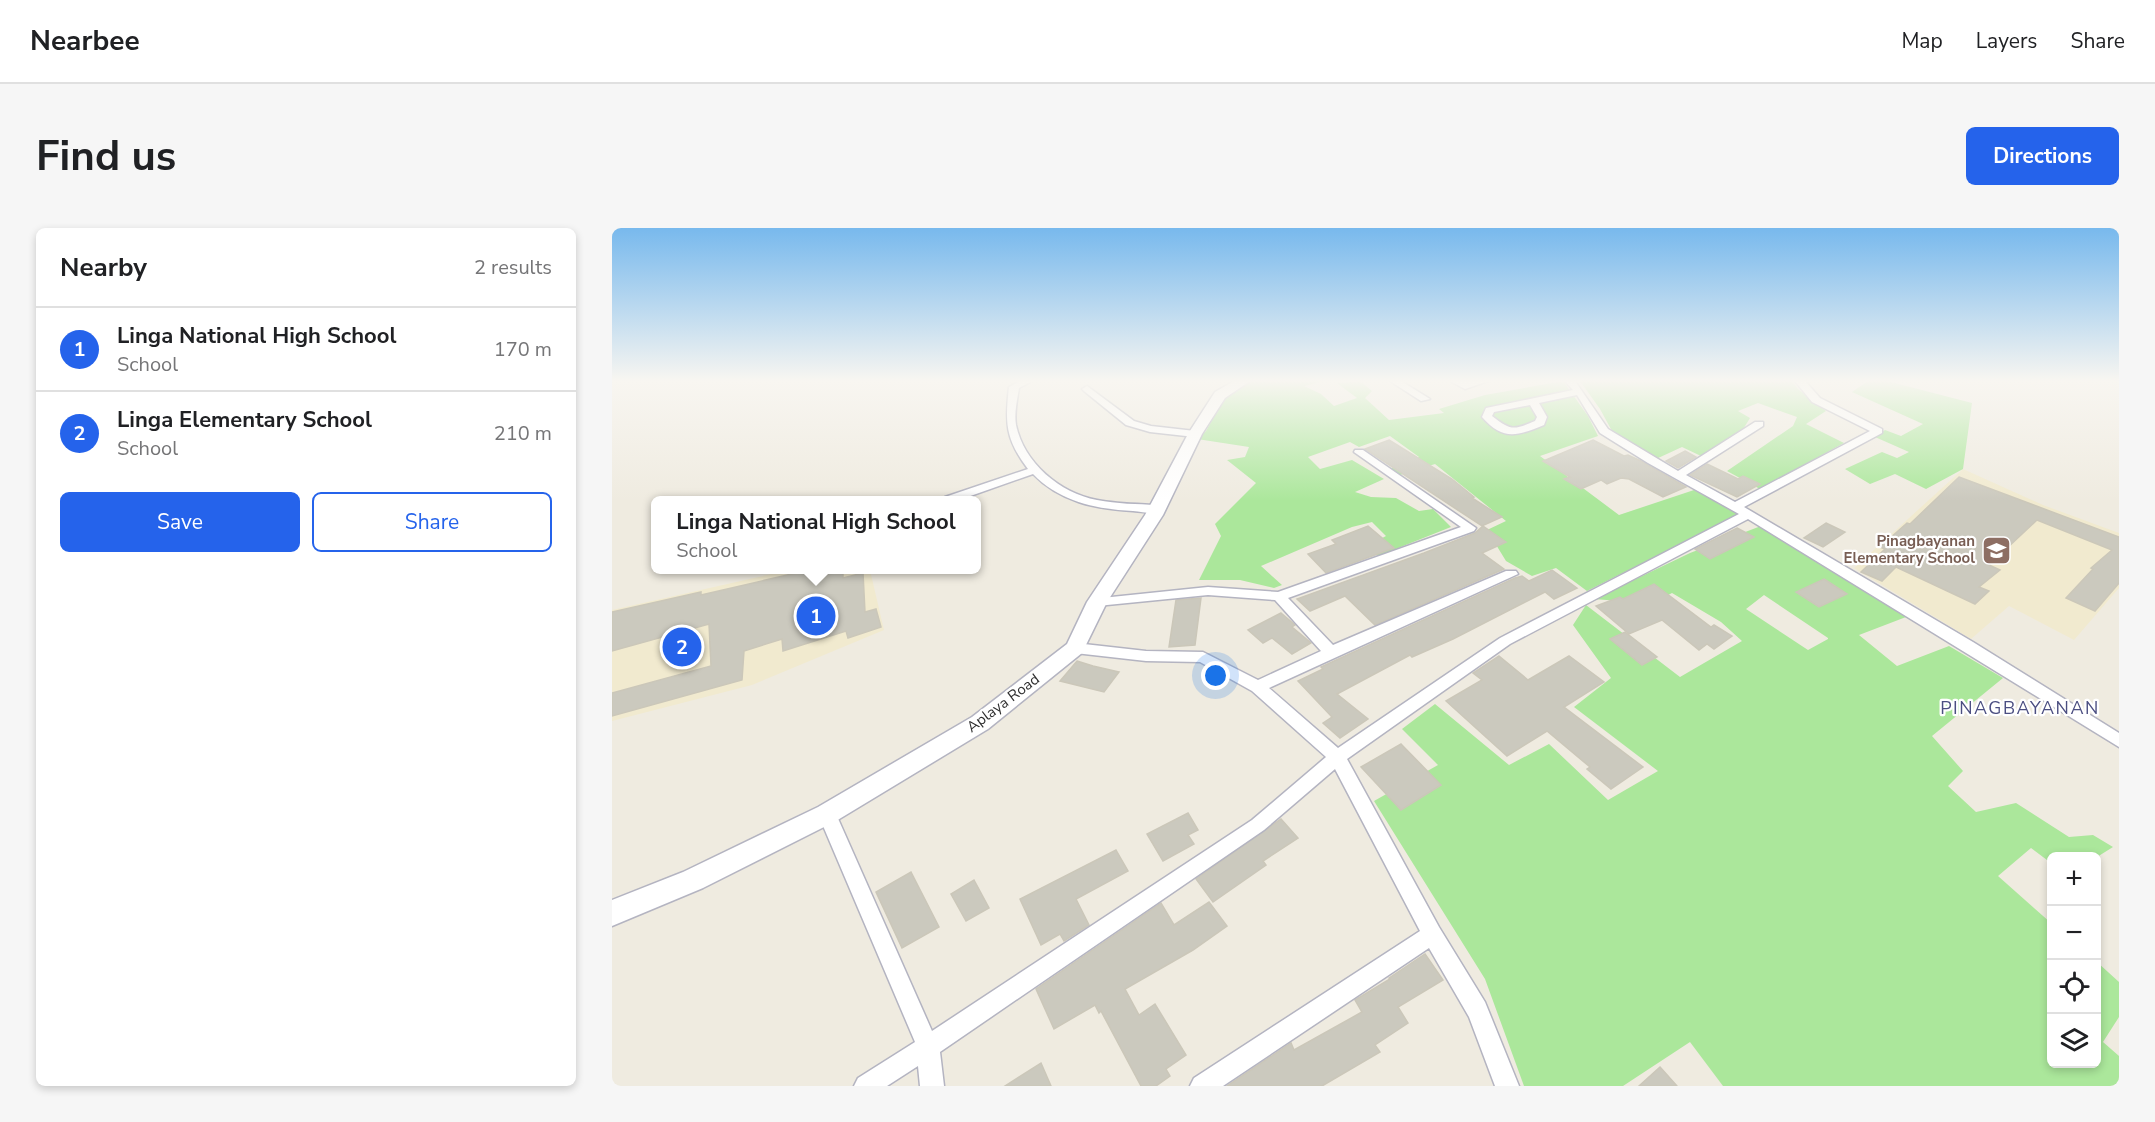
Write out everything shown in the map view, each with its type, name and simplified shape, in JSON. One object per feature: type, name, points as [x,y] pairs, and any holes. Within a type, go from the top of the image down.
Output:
[{"type":"street","points":[[1010,421],[1012,430],[1029,463],[1049,484],[1088,502],[1157,509]]},
{"type":"street","points":[[1128,421],[1150,429],[1195,434]]},
{"type":"street","name":"Aplaya Road","points":[[612,913],[693,880],[827,814],[980,723],[1075,648],[1097,602],[1157,509],[1204,421]]},
{"type":"street","points":[[1492,421],[1505,432],[1513,433],[1541,421]]},
{"type":"street","points":[[1598,421],[1604,431],[1968,646],[2119,741]]},
{"type":"street","points":[[866,1086],[928,1047],[1258,825],[1337,758],[1505,640],[1741,511],[1878,431],[1858,421]]},
{"type":"street","points":[[1679,475],[1759,424]]},
{"type":"street","points":[[1097,602],[1208,591],[1279,596],[1470,528],[1359,452]]},
{"type":"street","points":[[963,496],[1035,470]]},
{"type":"street","points":[[1258,687],[1331,652],[1511,574]]},
{"type":"street","points":[[1279,596],[1331,652]]},
{"type":"street","points":[[1075,648],[1146,656],[1203,657],[1258,687],[1337,758],[1432,934],[1477,1010],[1507,1086]]},
{"type":"street","points":[[827,814],[928,1047],[929,1085]]},
{"type":"street","points":[[1202,1086],[1432,934]]},
{"type":"shaded area","name":"Pinagbayanan Elementary School","points":[[1963,469],[2043,505],[2119,533],[2119,588],[2074,640],[2009,606],[1971,639],[1854,568]]},
{"type":"shaded area","points":[[771,574],[871,574],[884,630],[752,685],[612,721],[612,610]]},
{"type":"green space","points":[[1211,421],[1591,421],[1598,436],[1540,456],[1619,515],[1694,490],[1740,514],[1587,591],[1556,568],[1532,576],[1506,561],[1487,530],[1506,521],[1435,464],[1400,475],[1389,469],[1419,457],[1390,436],[1359,447],[1350,442],[1308,457],[1320,469],[1352,460],[1384,479],[1355,492],[1371,497],[1396,498],[1419,511],[1433,509],[1451,527],[1378,556],[1371,544],[1386,536],[1372,522],[1352,527],[1261,566],[1282,585],[1274,588],[1240,580],[1199,580],[1221,536],[1215,524],[1256,483],[1227,460],[1245,457],[1249,447],[1197,439],[1206,431]]},
{"type":"green space","points":[[1607,421],[1748,421],[1742,431],[1701,456],[1682,447],[1656,459],[1612,431]]},
{"type":"green space","points":[[1795,421],[1811,421],[1806,424],[1844,443],[1760,489],[1727,471],[1793,426]]},
{"type":"green space","points":[[1916,421],[1970,421],[1963,469],[1926,489],[1895,474],[1870,484],[1845,469],[1882,452],[1897,458],[1909,452],[1875,437],[1885,430],[1901,436],[1923,424]]},
{"type":"green space","points":[[1761,526],[1906,617],[1859,635],[1897,666],[1949,646],[2003,678],[1932,736],[1963,771],[1948,786],[1976,812],[2016,803],[2069,837],[2093,835],[2113,847],[2101,854],[2101,852],[2047,852],[2047,860],[2031,848],[1998,876],[2047,919],[2047,1068],[2101,1068],[2101,966],[2119,982],[2119,1017],[2103,1042],[2119,1056],[2119,1086],[1723,1086],[1690,1042],[1623,1086],[1524,1086],[1485,979],[1374,801],[1438,765],[1402,729],[1435,704],[1509,765],[1549,744],[1608,800],[1658,771],[1574,707],[1611,678],[1573,625],[1586,605],[1680,677],[1742,641],[1721,622],[1672,593],[1643,608],[1619,601],[1594,599],[1690,553]],"holes":[[[1764,595],[1828,639],[1808,650],[1746,609]]]},
{"type":"building","points":[[1389,440],[1452,479],[1474,497],[1472,498],[1502,517],[1482,526],[1365,449]]},
{"type":"building","points":[[1593,440],[1624,456],[1628,455],[1641,461],[1686,487],[1663,497],[1629,479],[1621,478],[1607,484],[1601,480],[1581,489],[1564,479],[1570,477],[1543,461]]},
{"type":"building","points":[[1685,451],[1696,457],[1678,468],[1666,461]]},
{"type":"building","points":[[1707,464],[1738,479],[1743,476],[1760,484],[1737,497],[1690,475]]},
{"type":"building","points":[[1959,477],[2119,537],[2119,583],[2095,611],[2066,598],[2093,569],[2091,568],[2112,550],[2037,520],[1989,565],[2000,570],[1979,587],[1989,591],[1975,604],[1896,567],[1882,581],[1861,572],[1885,549],[1880,547],[1907,523],[1910,524]]},
{"type":"building","points":[[1826,523],[1845,532],[1823,547],[1804,538]]},
{"type":"building","points":[[1368,526],[1394,548],[1326,573],[1308,554],[1336,544],[1332,540]]},
{"type":"building","points":[[1483,526],[1506,542],[1482,553],[1504,569],[1375,625],[1345,596],[1310,611],[1297,599],[1475,533]]},
{"type":"building","points":[[1737,528],[1754,537],[1710,559],[1695,549]]},
{"type":"building","points":[[1552,570],[1577,588],[1554,599],[1545,592],[1453,639],[1412,657],[1410,655],[1337,694],[1368,719],[1340,738],[1323,723],[1332,717],[1298,681],[1323,669],[1321,667],[1515,578],[1522,576],[1529,581]]},
{"type":"building","points":[[792,574],[843,574],[843,578],[863,574],[865,612],[876,609],[881,627],[848,638],[846,631],[783,651],[782,639],[744,651],[742,680],[612,716],[612,693],[711,666],[709,624],[612,651],[612,612],[701,592],[701,595]]},
{"type":"building","points":[[1824,579],[1847,594],[1819,607],[1796,592]]},
{"type":"building","points":[[1654,584],[1711,627],[1714,625],[1732,636],[1714,649],[1707,644],[1699,650],[1662,620],[1629,634],[1596,606],[1620,597],[1623,599]]},
{"type":"building","points":[[1201,598],[1195,645],[1169,647],[1176,600]]},
{"type":"building","points":[[1281,613],[1295,625],[1292,627],[1311,643],[1292,654],[1272,638],[1263,643],[1248,630]]},
{"type":"building","points":[[1625,632],[1657,657],[1642,665],[1610,639]]},
{"type":"building","points":[[1499,656],[1528,680],[1569,656],[1604,682],[1564,707],[1643,767],[1611,789],[1587,769],[1590,767],[1547,731],[1507,756],[1446,701],[1482,680],[1473,673]]},
{"type":"building","points":[[1077,661],[1119,672],[1104,692],[1060,681]]},
{"type":"building","points":[[1401,744],[1441,785],[1401,810],[1361,767]]},
{"type":"building","points":[[1188,813],[1198,830],[1188,835],[1194,844],[1163,861],[1147,834]]},
{"type":"building","points":[[1281,819],[1298,838],[1263,861],[1266,865],[1213,902],[1196,879]]},
{"type":"building","points":[[1116,850],[1128,871],[1076,899],[1089,925],[1064,941],[1060,934],[1041,945],[1020,899]]},
{"type":"building","points":[[911,872],[939,927],[902,948],[876,892]]},
{"type":"building","points":[[974,880],[989,908],[966,921],[951,894]]},
{"type":"building","points":[[1209,902],[1227,926],[1193,950],[1125,989],[1139,1015],[1155,1004],[1186,1055],[1166,1069],[1170,1076],[1156,1086],[1141,1086],[1101,1011],[1099,1013],[1095,1005],[1054,1029],[1036,989],[1161,903],[1174,925]]},
{"type":"building","points":[[1425,954],[1443,980],[1398,1007],[1408,1023],[1375,1045],[1380,1052],[1322,1086],[1227,1086],[1291,1043],[1294,1050],[1362,1012],[1355,1000]]},
{"type":"building","points":[[1041,1063],[1051,1086],[1005,1086]]},
{"type":"building","points":[[1660,1067],[1677,1086],[1639,1086]]},
{"type":"place","name":"Pinagbayanan Elementary School","points":[[1996,550]]},
{"type":"place","name":"Linga National High School","points":[[816,616]]},
{"type":"place","name":"Linga Elementary School","points":[[682,647]]},
{"type":"district","name":"PINAGBAYANAN","points":[[2020,708]]}]
